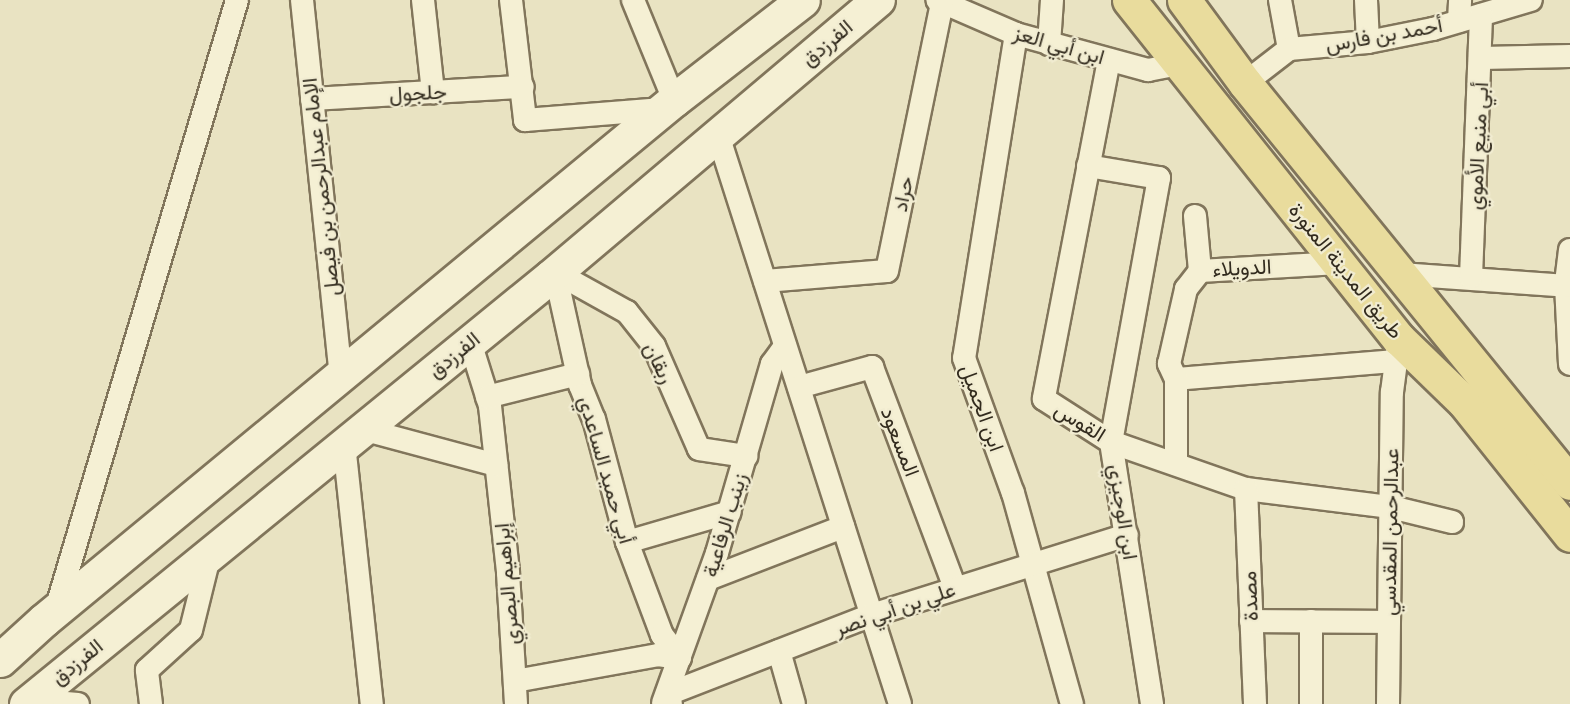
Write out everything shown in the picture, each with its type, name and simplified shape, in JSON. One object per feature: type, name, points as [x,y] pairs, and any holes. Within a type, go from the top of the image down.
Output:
[{"type":"main road","points":[[0,660],[56,610],[668,104],[802,0]]},
{"type":"main road","name":"الفرزدق","points":[[28,702],[555,272],[878,0]]},
{"type":"main road","name":"طريق المدينة المنورة","points":[[1129,0],[1339,263],[1398,350],[1464,402],[1570,535]]},
{"type":"main road","name":"طريق المدينة المنورة","points":[[1184,0],[1245,83],[1570,483]]},
{"type":"street","points":[[56,610],[237,0]]},
{"type":"street","name":"الإمام عبدالرحمن بن فيصل","points":[[302,0],[341,375]]},
{"type":"street","points":[[423,0],[433,92]]},
{"type":"street","points":[[511,0],[523,87],[525,120],[668,104],[633,0]]},
{"type":"street","points":[[1049,44],[1052,0]]},
{"type":"street","points":[[1245,83],[1289,50],[1280,0]]},
{"type":"street","points":[[1366,0],[1368,42]]},
{"type":"street","name":"أحمد بن فارس","points":[[1289,50],[1368,42],[1467,12],[1531,0]]},
{"type":"street","name":"ابن أبي العز","points":[[939,1],[1016,34],[1109,60],[1148,70],[1180,64]]},
{"type":"street","name":"حراد","points":[[765,281],[887,271],[939,1]]},
{"type":"street","name":"أبي منيع الأموي","points":[[1467,12],[1482,58],[1471,277]]},
{"type":"street","name":"ابن الجميل","points":[[1016,34],[964,357],[1013,493],[1072,704]]},
{"type":"street","points":[[1482,58],[1570,56]]},
{"type":"street","name":"القوس","points":[[1109,60],[1044,399],[1111,442],[1246,489],[1391,507],[1452,522]]},
{"type":"street","name":"جلجول","points":[[312,99],[523,87]]},
{"type":"street","points":[[718,135],[900,704]]},
{"type":"street","name":"ابن الوجيزي","points":[[1088,166],[1159,178],[1111,442],[1152,704]]},
{"type":"street","name":"الدويلاء","points":[[1195,216],[1200,270],[1339,263]]},
{"type":"street","points":[[1570,250],[1568,286],[1570,364]]},
{"type":"street","points":[[1176,464],[1176,379],[1169,364],[1186,289],[1200,270]]},
{"type":"street","name":"أبي حميد الساعدي","points":[[555,272],[578,374],[627,542],[654,617],[680,658]]},
{"type":"street","name":"ربقان","points":[[555,272],[627,312],[654,346],[699,449],[746,456]]},
{"type":"street","points":[[1401,274],[1471,277],[1568,286]]},
{"type":"street","name":"إبراهيم البصري","points":[[470,342],[487,397],[496,465],[516,704]]},
{"type":"street","name":"زينب الرفاعية","points":[[667,701],[730,512],[772,364],[785,346]]},
{"type":"street","points":[[1176,379],[1398,350]]},
{"type":"street","name":"عبدالرحمن المقدسي","points":[[1388,704],[1391,507],[1398,350]]},
{"type":"street","name":"المسعود","points":[[799,387],[872,367],[955,588]]},
{"type":"street","points":[[487,397],[578,374]]},
{"type":"street","points":[[372,704],[353,437],[496,465]]},
{"type":"street","name":"مصدة","points":[[1246,489],[1255,704]]},
{"type":"street","points":[[627,542],[730,512]]},
{"type":"street","points":[[708,579],[843,527]]},
{"type":"street","name":"علي بن أبي نصر","points":[[667,701],[779,651],[872,615],[1126,535]]},
{"type":"street","points":[[151,704],[147,670],[191,630],[210,554]]},
{"type":"street","points":[[1251,621],[1388,622]]},
{"type":"street","points":[[1311,621],[1311,704]]},
{"type":"street","points":[[779,651],[794,704]]},
{"type":"street","points":[[515,681],[658,655],[680,658]]},
{"type":"street","points":[[28,702],[78,704]]}]
